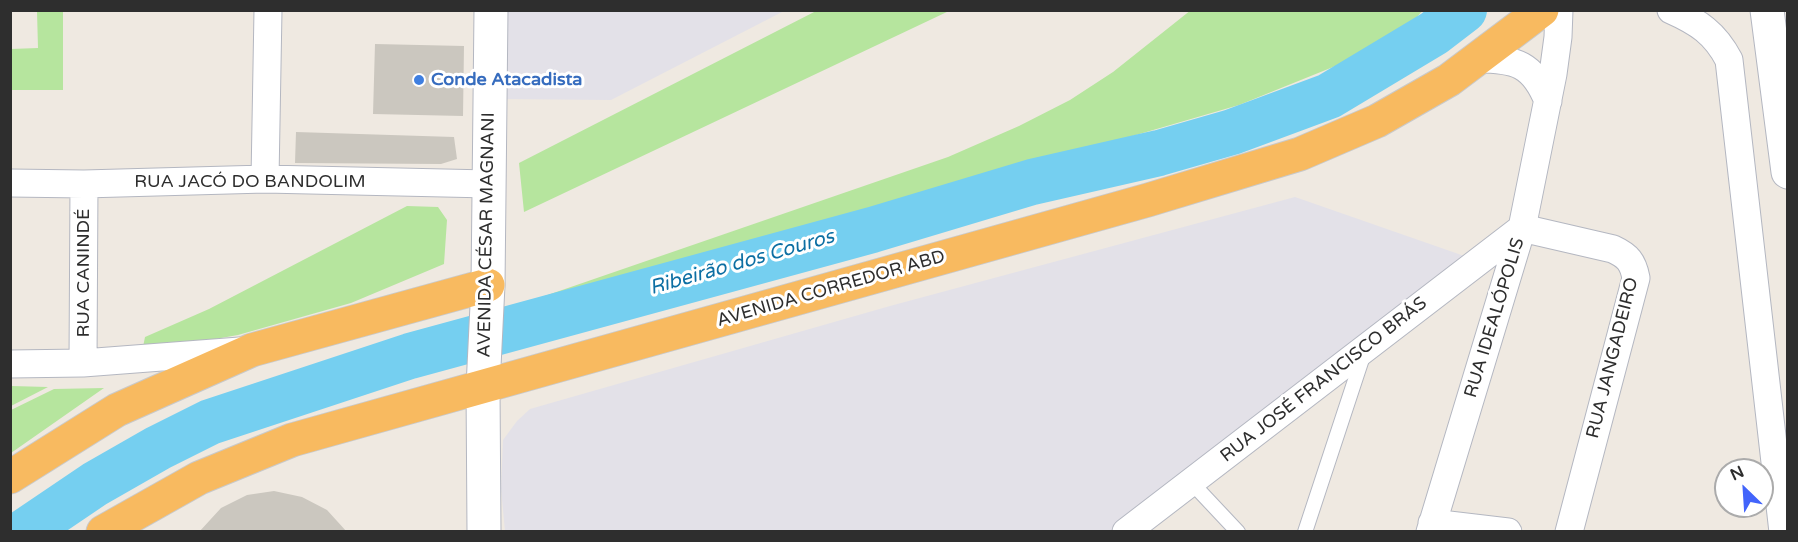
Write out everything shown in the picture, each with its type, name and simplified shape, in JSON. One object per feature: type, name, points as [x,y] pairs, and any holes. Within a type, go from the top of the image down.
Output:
[{"type":"highway","name":"AVENIDA CORREDOR ABD","points":[[103,531],[199,478],[292,440],[484,376],[1148,200],[1300,154],[1377,121],[1449,80],[1542,10]]},
{"type":"highway","points":[[10,477],[117,410],[252,350],[488,296]]},
{"type":"street","points":[[265,179],[268,10]]},
{"type":"street","name":"AVENIDA CÉSAR MAGNANI","points":[[484,531],[484,376],[488,296],[491,10]]},
{"type":"street","name":"RUA IDEALÓPOLIS","points":[[1431,527],[1522,228],[1548,101],[1558,38],[1559,10]]},
{"type":"street","points":[[1671,10],[1691,19],[1710,33],[1724,50],[1732,70],[1783,531]]},
{"type":"street","points":[[1767,10],[1788,172]]},
{"type":"street","points":[[1478,59],[1506,60],[1524,67],[1536,78],[1548,101]]},
{"type":"street","name":"RUA JACÓ DO BANDOLIM","points":[[10,183],[84,184],[265,179],[489,184]]},
{"type":"street","name":"RUA CANINDÉ","points":[[83,363],[84,184]]},
{"type":"street","name":"RUA JOSÉ FRANCISCO BRÁS","points":[[1126,531],[1522,228]]},
{"type":"street","name":"RUA JANGADEIRO","points":[[1522,228],[1613,249],[1626,255],[1634,265],[1636,278],[1569,531]]},
{"type":"street","name":"RUA CANINDÉ","points":[[10,364],[83,363],[252,350]]},
{"type":"street","points":[[1431,527],[1508,531]]},
{"type":"lane","points":[[1305,531],[1366,348]]},
{"type":"lane","points":[[1191,482],[1238,531]]},
{"type":"shaded area","points":[[503,11],[784,11],[611,100],[501,99]]},
{"type":"shaded area","points":[[1295,197],[1470,258],[1114,531],[505,531],[501,489],[503,440],[517,421],[530,409],[890,306]]},
{"type":"green space","points":[[818,10],[949,11],[524,212],[519,163]]},
{"type":"green space","points":[[1191,10],[1422,11],[1408,28],[1375,48],[1239,105],[1112,142],[983,175],[539,312],[536,299],[948,157],[1019,126],[1070,100],[1113,72]]},
{"type":"green space","points":[[37,11],[63,11],[63,90],[11,90],[11,49],[38,48]]},
{"type":"green space","points":[[407,206],[438,207],[447,220],[444,264],[351,303],[238,335],[142,352],[145,337],[209,309]]},
{"type":"green space","points":[[11,386],[48,387],[11,406]]},
{"type":"green space","points":[[104,388],[11,453],[11,410],[54,389]]},
{"type":"building","name":"Conde Atacadista","points":[[375,44],[464,46],[463,116],[373,114]]},
{"type":"building","points":[[296,132],[454,137],[457,159],[441,164],[295,163]]},
{"type":"building","points":[[274,491],[302,497],[327,510],[347,532],[199,532],[221,508],[247,495]]},
{"type":"waterway","name":"Ribeirão dos Couros","points":[[24,532],[95,484],[210,422],[410,356],[872,230],[1032,182],[1159,153],[1232,132],[1329,96],[1434,33],[1464,10]]},
{"type":"place","name":"Conde Atacadista","points":[[419,80]]}]
